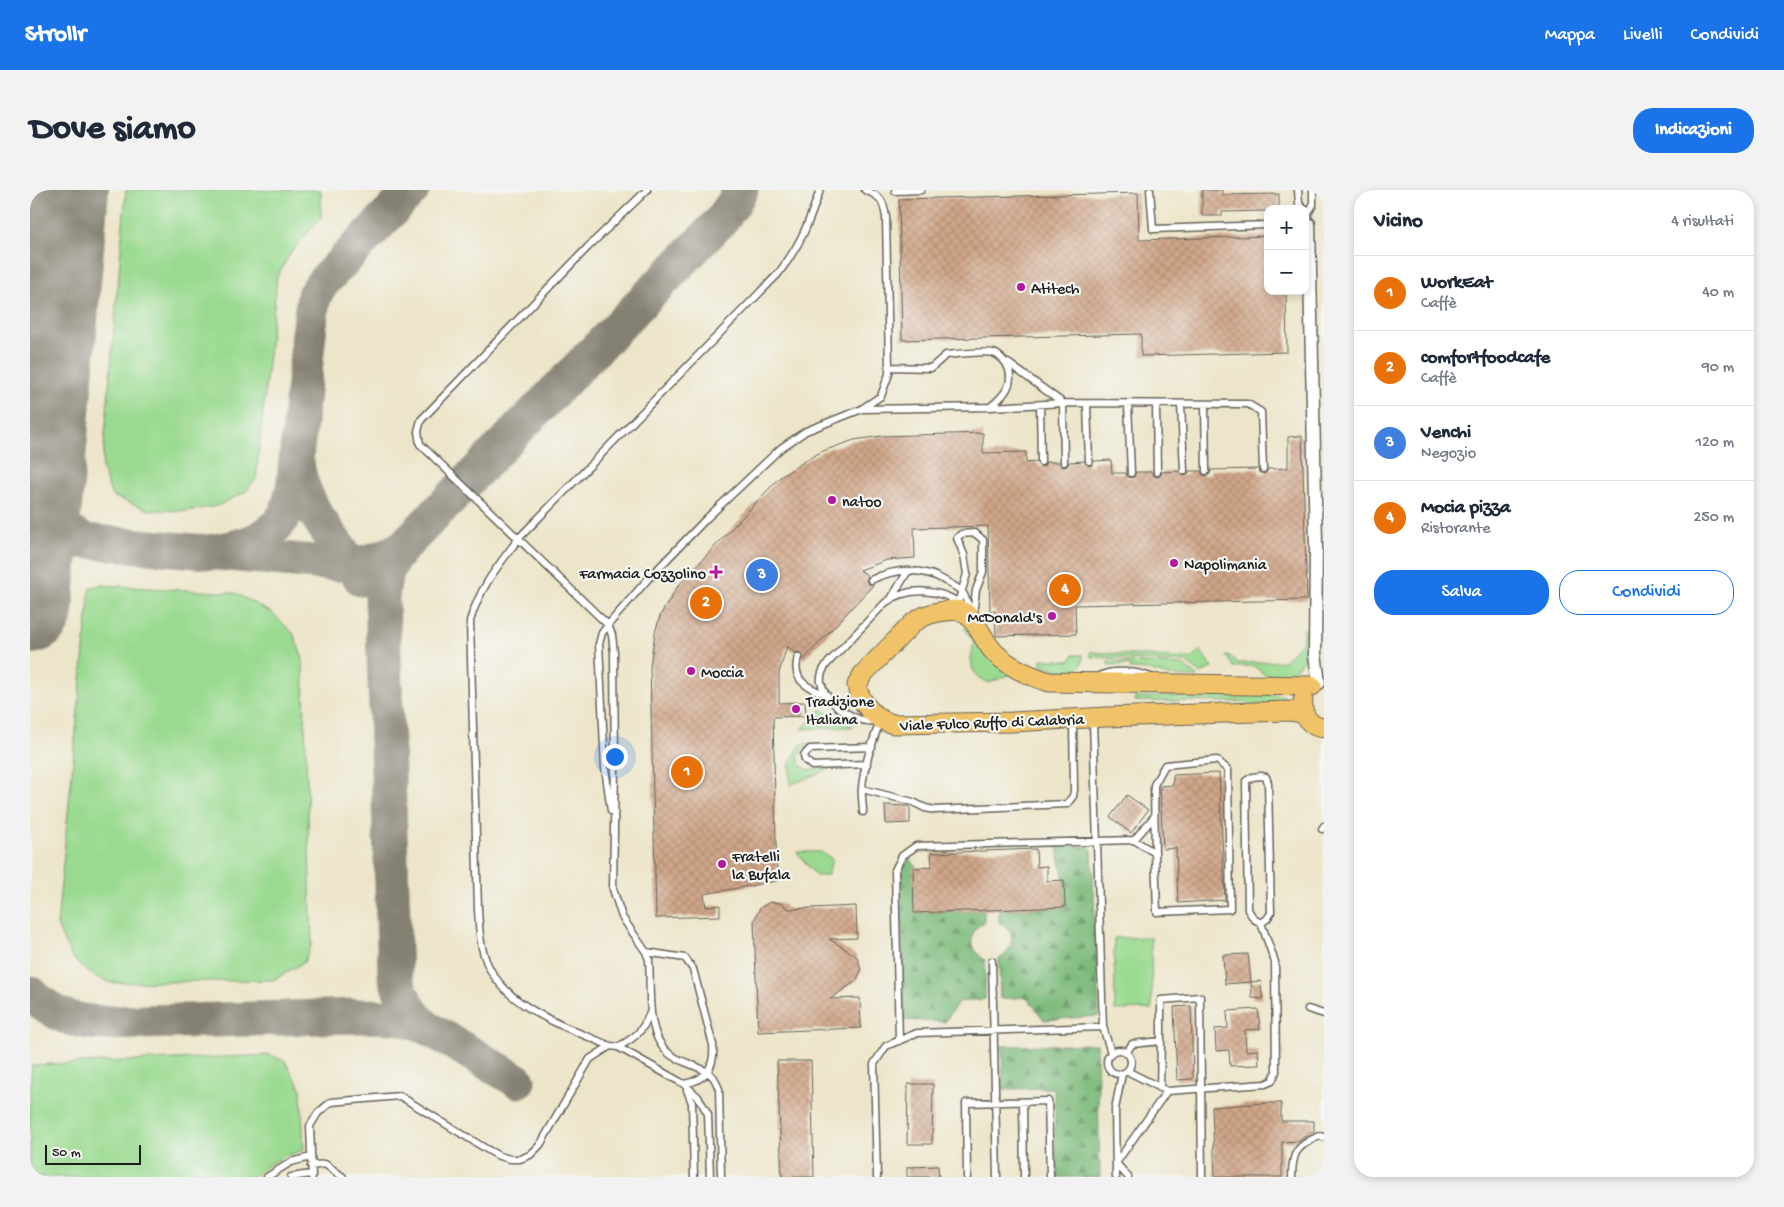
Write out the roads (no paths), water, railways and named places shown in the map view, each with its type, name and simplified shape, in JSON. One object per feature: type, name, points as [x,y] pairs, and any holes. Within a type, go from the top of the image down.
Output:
[{"type":"main road","points":[[965,609],[993,652],[1013,667],[1050,682],[1318,684]]},
{"type":"main road","name":"Viale Fulco Ruffo di Calabria","points":[[965,609],[922,616],[859,680],[856,685],[861,698],[881,720],[887,723],[898,724],[1289,711],[1304,713]]},
{"type":"main road","points":[[1318,684],[1304,698],[1304,713],[1313,724],[1322,730]]},
{"type":"street","points":[[1307,250],[1316,544],[1316,654],[1318,684]]},
{"type":"lane","points":[[647,190],[588,247],[421,420],[418,431],[420,444],[608,625],[612,634],[614,653],[615,767],[613,889],[622,917],[646,952],[650,969],[650,1012],[661,1046],[668,1054],[707,1073],[714,1079],[719,1089],[721,1177]]},
{"type":"lane","points":[[710,1177],[708,1114],[698,1097],[684,1084],[618,1047],[610,1046],[547,1018],[519,1002],[496,980],[484,956],[480,936],[470,621],[485,584],[519,538],[778,274],[801,241],[820,190]]},
{"type":"lane","points":[[865,190],[879,196]]},
{"type":"lane","points":[[614,832],[606,768],[599,644],[602,633],[648,579],[707,518],[780,448],[806,431],[862,409],[881,396],[889,374],[886,217],[884,204],[873,190]]},
{"type":"lane","points":[[894,191],[921,190]]},
{"type":"lane","points":[[1150,190],[1152,229],[1264,225]]},
{"type":"lane","points":[[1298,190],[1300,205]]},
{"type":"lane","points":[[1309,212],[1314,205],[1313,190]]},
{"type":"lane","points":[[889,367],[932,368],[946,355],[993,353],[1063,403]]},
{"type":"lane","points":[[990,407],[1003,397],[1010,384],[1012,374],[1006,362]]},
{"type":"lane","points":[[862,409],[990,407],[1063,403],[1248,404],[1261,412],[1263,469]]},
{"type":"lane","points":[[1063,403],[1064,462]]},
{"type":"lane","points":[[1087,404],[1089,461]]},
{"type":"lane","points":[[1128,404],[1130,473]]},
{"type":"lane","points":[[1156,404],[1157,472]]},
{"type":"lane","points":[[1181,404],[1184,471]]},
{"type":"lane","points":[[1205,404],[1206,471]]},
{"type":"lane","points":[[1040,405],[1042,462]]},
{"type":"lane","points":[[975,533],[983,540],[984,572],[965,609],[967,567],[958,538],[962,534],[975,533]]},
{"type":"lane","points":[[892,598],[908,571]]},
{"type":"lane","points":[[872,580],[883,574],[922,571],[936,576],[965,609]]},
{"type":"lane","points":[[863,812],[862,789],[867,764],[881,720],[861,720],[836,705],[827,695],[821,682],[823,669],[884,602],[892,598],[916,591],[927,591],[951,598],[965,609]]},
{"type":"lane","points":[[798,657],[796,665],[798,677],[807,686],[827,695]]},
{"type":"lane","points":[[862,789],[913,802],[925,808],[935,810],[1066,804],[1073,796],[1074,790],[1072,718]]},
{"type":"lane","points":[[1093,718],[1103,1028],[1111,1053]]},
{"type":"lane","points":[[867,764],[812,766],[805,760],[804,755],[810,749],[872,747]]},
{"type":"lane","points":[[1217,760],[1228,770],[1230,909],[1157,912],[1154,853],[1154,785],[1165,765],[1217,760]]},
{"type":"lane","points":[[1116,1177],[1115,1109],[1125,1072],[1132,1062],[1127,1052],[1119,1049],[1111,1053],[1107,1061],[1110,1070],[1114,1073],[1125,1072],[1167,1091],[1264,1084],[1272,1081],[1276,1072],[1275,962],[1261,923],[1254,919],[1248,910],[1246,780],[1252,776],[1266,777],[1268,783],[1271,913],[1261,923]]},
{"type":"lane","points":[[1134,840],[1154,818]]},
{"type":"lane","points":[[899,1040],[895,870],[902,856],[916,846],[1134,840],[1154,853]]},
{"type":"lane","points":[[646,952],[684,958],[693,969],[714,1054],[707,1073],[694,1082],[684,1084]]},
{"type":"lane","points":[[992,961],[997,1177]]},
{"type":"lane","points":[[1160,1088],[1161,1000],[1200,997],[1202,1177]]},
{"type":"lane","points":[[1308,1009],[1324,1014]]},
{"type":"lane","points":[[618,1047],[639,1034],[650,1012]]},
{"type":"lane","points":[[877,1177],[874,1064],[886,1046],[917,1033],[1103,1028]]},
{"type":"lane","points":[[1127,1052],[1132,1044],[1161,1041]]},
{"type":"lane","points":[[291,1177],[311,1175],[310,1126],[323,1107],[331,1102],[391,1096],[400,1096],[499,1156],[520,1159],[530,1155],[540,1145],[590,1059],[610,1046]]},
{"type":"lane","points":[[684,1084],[692,1103],[694,1177]]},
{"type":"lane","points":[[1116,1163],[1167,1091]]},
{"type":"lane","points":[[967,1177],[966,1104],[1048,1101],[1050,1177]]},
{"type":"lane","points":[[1023,1102],[1024,1177]]},
{"type":"lane","points":[[1292,1177],[1292,1158],[1296,1152],[1313,1138],[1318,1136],[1324,1137]]},
{"type":"lane","points":[[267,1177],[290,1162],[311,1157]]},
{"type":"lane","points":[[1116,1163],[1128,1177]]},
{"type":"lane","points":[[311,1166],[325,1164],[344,1177]]},
{"type":"place","name":"Atitech","points":[[1021,287]]},
{"type":"place","name":"natoo","points":[[832,500]]},
{"type":"place","name":"Napolimania","points":[[1174,563]]},
{"type":"place","name":"Farmacia Cozzolino","points":[[716,572]]},
{"type":"place","name":"Venchi","points":[[762,575]]},
{"type":"place","name":"Mocia pizza","points":[[1065,590]]},
{"type":"place","name":"comfortfoodcafe","points":[[706,603]]},
{"type":"place","name":"McDonald's","points":[[1052,616]]},
{"type":"place","name":"Moccia","points":[[691,671]]},
{"type":"place","name":"Tradizione Italiana","points":[[796,709]]},
{"type":"place","name":"WorkEat","points":[[687,772]]},
{"type":"place","name":"Fratelli la Bufala","points":[[722,864]]}]
